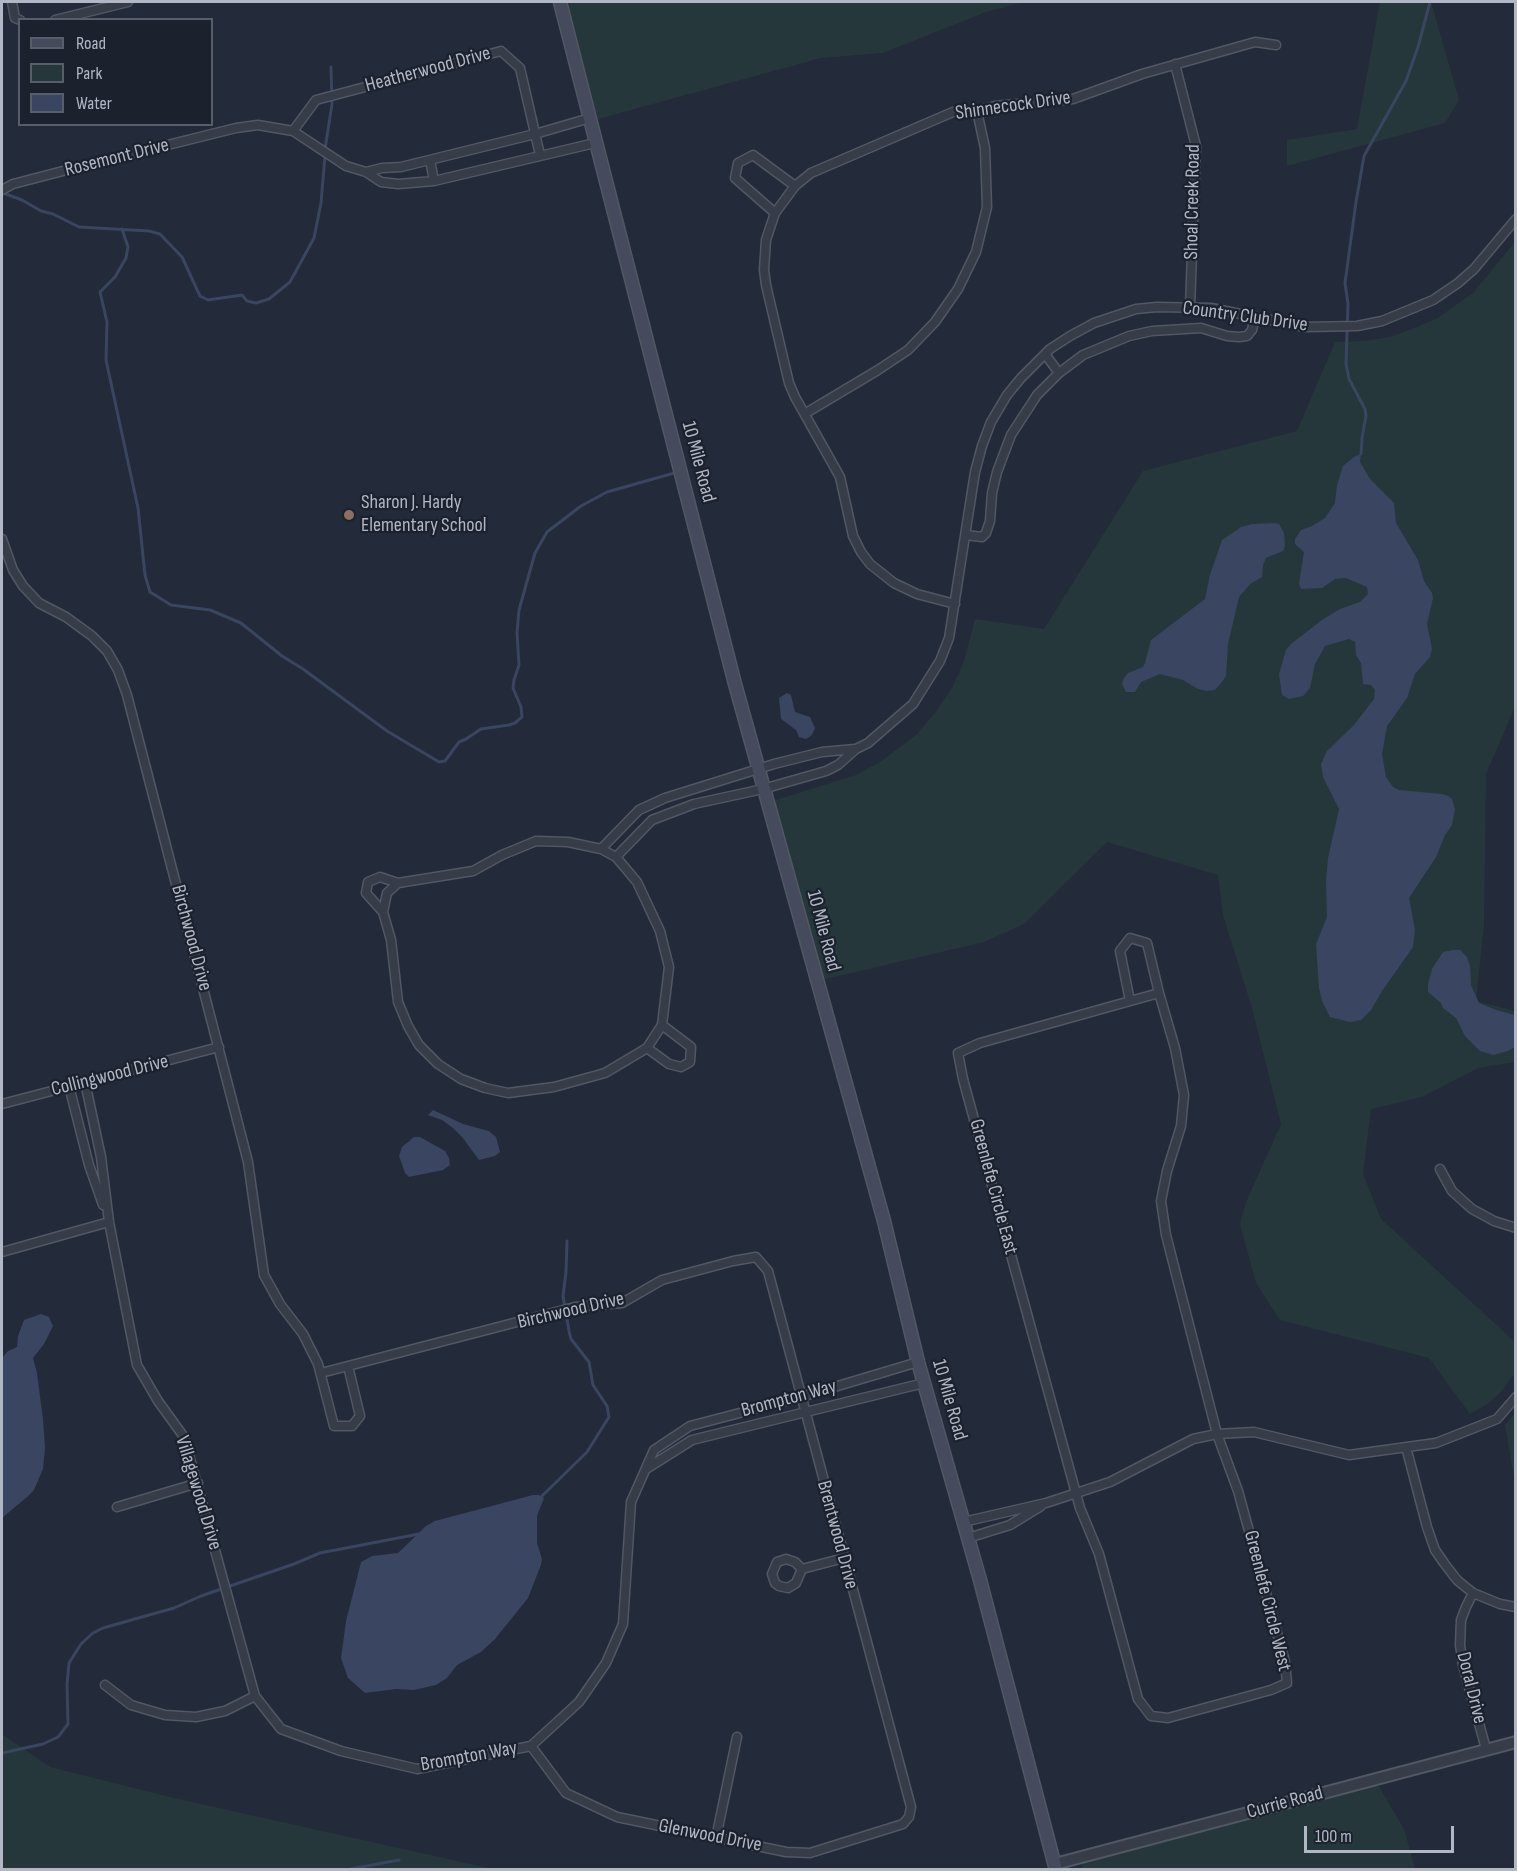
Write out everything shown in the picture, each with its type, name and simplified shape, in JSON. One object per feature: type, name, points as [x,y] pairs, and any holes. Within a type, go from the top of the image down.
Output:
[{"type":"main road","name":"10 Mile Road","points":[[560,2],[763,789],[884,1221],[918,1362],[968,1538],[1056,1867]]},
{"type":"street","points":[[12,2],[15,18],[18,19]]},
{"type":"street","points":[[63,18],[128,2]]},
{"type":"street","name":"Shinnecock Drive","points":[[955,604],[894,583],[870,564],[853,536],[840,477],[795,397],[789,382],[765,285],[766,240],[775,213],[795,186],[811,174],[954,112],[1073,99],[1142,74],[1255,42],[1276,45]]},
{"type":"street","name":"Heatherwood Drive","points":[[293,131],[316,100],[501,51],[520,68],[540,155]]},
{"type":"street","name":"Shoal Creek Road","points":[[1175,64],[1196,146],[1190,307]]},
{"type":"street","points":[[806,413],[908,350],[935,322],[958,289],[976,252],[987,207],[985,148],[978,111]]},
{"type":"street","points":[[366,172],[401,167],[590,118]]},
{"type":"street","name":"Rosemont Drive","points":[[2,190],[13,184],[63,171],[236,128],[258,125],[293,131],[346,166],[366,172],[381,182],[398,184],[434,181],[595,143]]},
{"type":"street","points":[[775,213],[735,178],[738,163],[753,154],[795,186]]},
{"type":"street","points":[[430,160],[434,181]]},
{"type":"street","name":"Country Club Drive","points":[[616,857],[652,820],[694,804],[763,789],[826,771],[838,765],[900,717],[920,694],[940,661],[949,638],[975,472],[992,422],[1007,395],[1021,378],[1045,354],[1070,336],[1117,314],[1157,307],[1211,308],[1305,327],[1335,327],[1382,321],[1433,300],[1458,283],[1474,269],[1515,219]]},
{"type":"street","points":[[966,535],[982,537],[986,532],[990,521],[992,493],[997,472],[1011,435],[1037,395],[1059,373],[1083,355],[1129,336],[1152,331],[1202,328],[1227,336],[1247,336],[1252,330],[1255,317]]},
{"type":"street","points":[[1045,354],[1059,373]]},
{"type":"street","name":"Birchwood Drive","points":[[2,539],[9,560],[23,586],[39,603],[66,617],[92,636],[106,651],[118,670],[127,695],[248,1162],[264,1275],[280,1304],[303,1334],[321,1373],[334,1426],[352,1426],[360,1416],[348,1366]]},
{"type":"street","name":"Country Club Drive","points":[[602,849],[639,810],[665,798],[822,752],[856,749]]},
{"type":"street","points":[[536,841],[568,842],[602,849],[616,857],[637,882],[660,931],[669,967],[662,1026],[647,1048],[605,1073],[554,1087],[508,1093],[484,1088],[461,1079],[438,1064],[419,1045],[408,1026],[399,1002],[391,940],[383,912],[366,893],[368,882],[380,877],[398,883],[473,871],[502,855],[536,841]]},
{"type":"street","points":[[383,912],[387,893],[398,883]]},
{"type":"street","points":[[1130,1001],[1120,951],[1130,938],[1147,943],[1175,1048],[1184,1095],[1181,1126],[1167,1171],[1161,1201],[1166,1235],[1217,1434]]},
{"type":"street","name":"Greenlefe Circle East","points":[[1078,1494],[963,1079],[958,1053],[980,1043],[1159,993]]},
{"type":"street","points":[[647,1048],[669,1064],[681,1067],[690,1062],[691,1047],[662,1026]]},
{"type":"street","name":"Collingwood Drive","points":[[2,1104],[219,1047]]},
{"type":"street","name":"Villagewood Drive","points":[[85,1082],[101,1157],[109,1222],[137,1365],[158,1401],[184,1437],[255,1696],[281,1729]]},
{"type":"street","name":"Villagewood Drive","points":[[69,1086],[89,1165],[109,1222]]},
{"type":"street","points":[[1440,1169],[1452,1191],[1472,1209],[1494,1221],[1515,1228]]},
{"type":"street","points":[[2,1252],[109,1222]]},
{"type":"street","name":"Birchwood Drive","points":[[321,1373],[575,1307],[622,1303],[662,1280],[756,1257]]},
{"type":"street","name":"Brentwood Drive","points":[[756,1257],[768,1270],[911,1807],[909,1816]]},
{"type":"street","name":"Brompton Way","points":[[281,1729],[341,1751],[417,1768],[531,1746],[579,1702],[606,1663],[623,1624],[631,1502],[654,1450],[690,1426],[801,1397],[918,1362]]},
{"type":"street","name":"Brompton Way","points":[[644,1471],[692,1440],[924,1383]]},
{"type":"street","points":[[963,1522],[1078,1494],[1110,1482],[1193,1439],[1217,1434],[1254,1432],[1349,1455],[1436,1443],[1497,1419],[1515,1397]]},
{"type":"street","name":"Greenlefe Circle West","points":[[1078,1494],[1080,1508],[1099,1554],[1138,1699],[1150,1716],[1168,1718],[1271,1690],[1287,1683],[1285,1662],[1244,1514],[1217,1434]]},
{"type":"street","points":[[1406,1447],[1435,1550],[1457,1580],[1473,1593],[1500,1604],[1515,1607]]},
{"type":"street","points":[[117,1507],[198,1483]]},
{"type":"street","points":[[968,1538],[1010,1526],[1046,1503]]},
{"type":"street","points":[[802,1569],[844,1558]]},
{"type":"street","name":"Doral Drive","points":[[1473,1593],[1461,1620],[1460,1645],[1463,1665],[1486,1749]]},
{"type":"street","points":[[105,1685],[131,1705],[165,1715],[196,1717],[225,1711],[255,1696]]},
{"type":"street","points":[[716,1838],[737,1737]]},
{"type":"street","name":"Currie Road","points":[[1056,1867],[1515,1742]]},
{"type":"street","name":"Glenwood Drive","points":[[531,1746],[566,1793],[617,1817],[786,1852],[810,1853],[903,1824],[909,1816]]},
{"type":"green space","points":[[567,2],[1024,2],[986,12],[883,53],[821,58],[598,119]]},
{"type":"green space","points":[[1380,2],[1431,2],[1459,100],[1445,123],[1287,166],[1287,140],[1357,129]]},
{"type":"green space","points":[[1515,242],[1515,707],[1486,774],[1484,924],[1476,1001],[1515,1011],[1515,1062],[1478,1068],[1422,1097],[1371,1109],[1363,1174],[1381,1219],[1515,1342],[1515,1373],[1500,1393],[1486,1405],[1470,1414],[1429,1358],[1280,1320],[1256,1283],[1240,1224],[1246,1202],[1281,1124],[1252,1008],[1223,915],[1218,875],[1107,842],[1024,924],[984,942],[821,980],[773,801],[856,775],[880,762],[916,735],[952,688],[964,661],[975,619],[1044,629],[1143,471],[1297,431],[1335,342],[1365,341],[1394,336],[1436,319],[1473,293]]},
{"type":"green space","points":[[1515,1413],[1515,1484],[1505,1425]]},
{"type":"green space","points":[[2,1734],[50,1767],[174,1798],[493,1869],[2,1869]]},
{"type":"green space","points":[[1375,1780],[1404,1829],[1415,1869],[1083,1870],[1080,1859]]},
{"type":"water","points":[[1361,454],[1360,462],[1370,479],[1394,503],[1396,523],[1418,560],[1424,581],[1433,598],[1427,624],[1432,649],[1430,657],[1415,674],[1407,698],[1387,726],[1382,754],[1386,777],[1393,787],[1399,790],[1448,796],[1452,799],[1455,809],[1452,825],[1436,857],[1409,898],[1415,930],[1413,947],[1371,1010],[1361,1020],[1350,1022],[1330,1017],[1322,1001],[1319,988],[1316,944],[1327,917],[1328,858],[1339,809],[1323,777],[1321,764],[1327,751],[1354,725],[1374,699],[1375,690],[1371,685],[1363,684],[1361,663],[1356,655],[1355,642],[1349,639],[1325,646],[1315,664],[1310,688],[1303,696],[1289,699],[1282,695],[1279,674],[1286,650],[1291,644],[1322,620],[1340,609],[1360,602],[1368,594],[1367,587],[1346,578],[1335,579],[1322,588],[1301,589],[1299,584],[1304,552],[1295,544],[1295,539],[1301,530],[1325,518],[1335,503],[1337,485],[1343,466]]},
{"type":"water","points":[[1279,524],[1284,533],[1285,546],[1283,551],[1266,558],[1262,577],[1250,584],[1239,597],[1228,644],[1226,676],[1215,690],[1198,689],[1183,680],[1160,674],[1141,682],[1135,692],[1126,692],[1122,684],[1124,678],[1128,673],[1143,667],[1151,640],[1205,599],[1210,575],[1222,540],[1241,527]]},
{"type":"water","points":[[787,693],[791,695],[795,712],[810,717],[815,728],[812,735],[806,739],[799,737],[796,730],[781,719],[779,698]]},
{"type":"water","points":[[1460,950],[1467,957],[1471,985],[1479,1003],[1515,1015],[1515,1047],[1493,1055],[1480,1051],[1465,1036],[1456,1018],[1428,992],[1432,969],[1443,952]]},
{"type":"water","points":[[433,1110],[463,1124],[489,1131],[496,1137],[500,1152],[495,1156],[479,1160],[453,1128],[442,1120],[428,1115]]},
{"type":"water","points":[[414,1137],[420,1137],[445,1151],[450,1165],[443,1170],[409,1177],[405,1173],[399,1156],[402,1147]]},
{"type":"water","points":[[41,1314],[49,1317],[53,1326],[44,1344],[33,1358],[43,1419],[45,1448],[43,1469],[34,1490],[2,1518],[2,1358],[8,1351],[17,1347],[24,1320]]},
{"type":"water","points":[[533,1495],[544,1498],[537,1516],[537,1543],[542,1559],[541,1565],[528,1598],[495,1639],[481,1652],[457,1665],[447,1678],[436,1685],[414,1690],[396,1689],[365,1693],[348,1678],[341,1658],[346,1621],[361,1562],[372,1556],[398,1553],[426,1526],[435,1521]]},
{"type":"waterway","points":[[1361,454],[1365,409],[1349,379],[1346,364],[1348,304],[1345,283],[1356,202],[1364,156],[1406,81],[1430,2]]},
{"type":"waterway","points":[[325,149],[332,104],[331,67]]},
{"type":"waterway","points":[[3,193],[79,227],[149,231],[160,234],[182,257],[200,296],[208,300],[242,295],[247,301],[256,303],[269,299],[290,282],[314,238],[321,203],[325,156]]},
{"type":"waterway","points":[[122,229],[128,247],[126,258],[115,277],[100,292],[107,322],[106,360],[138,508],[145,575],[150,592],[171,605],[210,610],[241,623],[282,656],[387,731],[439,762],[445,761],[459,742],[481,729],[509,725],[522,717],[521,707],[513,688],[519,665],[517,633],[519,610],[535,553],[547,532],[581,506],[607,492],[678,472]]},
{"type":"waterway","points":[[542,1496],[587,1452],[609,1417],[607,1406],[593,1385],[589,1362],[571,1339],[569,1331],[563,1296],[567,1241]]},
{"type":"waterway","points":[[2,1753],[43,1744],[58,1737],[68,1724],[69,1663],[81,1644],[93,1633],[103,1628],[174,1608],[320,1553],[419,1534]]},
{"type":"waterway","points":[[345,1870],[399,1860]]},
{"type":"place","name":"Sharon J. Hardy Elementary School","points":[[349,515]]}]
